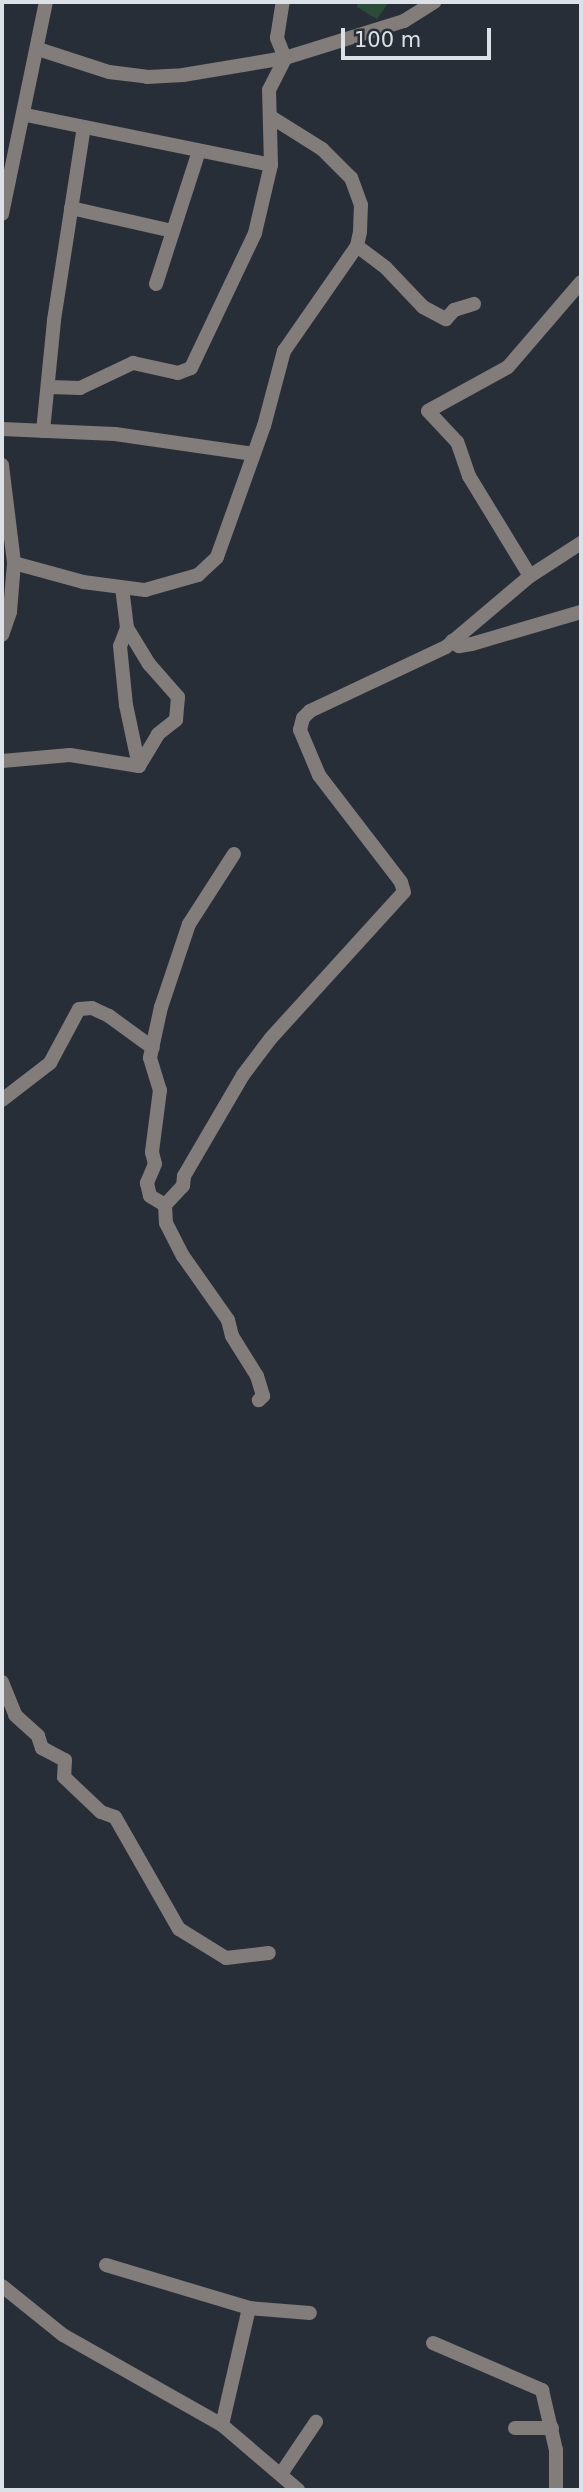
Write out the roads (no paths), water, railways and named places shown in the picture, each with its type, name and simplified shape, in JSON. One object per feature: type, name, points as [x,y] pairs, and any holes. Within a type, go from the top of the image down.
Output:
[{"type":"street","points":[[2,214],[26,115],[46,2]]},
{"type":"street","points":[[49,387],[80,388],[132,363],[178,373],[191,368],[255,233],[271,165],[269,90],[285,58],[278,38],[283,2]]},
{"type":"street","points":[[38,49],[108,72],[147,77],[285,58],[404,21],[434,2]]},
{"type":"street","points":[[26,115],[271,165]]},
{"type":"street","points":[[14,563],[122,590],[183,581],[210,567],[238,507],[284,351],[357,246],[361,205],[351,178],[322,149],[271,117]]},
{"type":"street","points":[[43,431],[84,127]]},
{"type":"street","points":[[156,284],[199,151]]},
{"type":"street","points":[[71,208],[172,231]]},
{"type":"street","points":[[357,246],[386,268],[423,307],[446,319],[474,304]]},
{"type":"street","points":[[530,576],[469,477],[457,442],[428,411],[508,367],[581,282]]},
{"type":"street","points":[[2,429],[115,434],[254,454]]},
{"type":"street","points":[[2,465],[14,563],[10,612],[2,635]]},
{"type":"street","points":[[259,1400],[263,1396],[257,1376],[232,1336],[228,1320],[166,1223],[165,1205],[183,1186],[184,1176],[243,1074],[264,1047],[404,892],[401,882],[318,775],[300,730],[303,718],[322,705],[416,665],[452,641],[530,576],[581,543]]},
{"type":"street","points":[[122,590],[127,628],[145,658],[178,697],[176,720],[158,734],[139,766]]},
{"type":"street","points":[[452,641],[459,646],[472,644],[581,612]]},
{"type":"street","points":[[127,628],[120,646],[125,705],[139,766]]},
{"type":"street","points":[[2,761],[70,755],[139,766]]},
{"type":"street","points":[[165,1205],[150,1196],[148,1184],[155,1164],[152,1152],[160,1090],[149,1066],[161,1007],[190,924],[234,854]]},
{"type":"street","points":[[2,1100],[50,1063],[79,1009],[92,1008],[109,1016],[153,1048]]},
{"type":"street","points":[[2,1682],[15,1715],[38,1736],[42,1748],[65,1760],[64,1777],[101,1812],[116,1817],[179,1929],[226,1958],[269,1953]]},
{"type":"street","points":[[106,2265],[249,2308],[310,2313]]},
{"type":"street","points":[[2,2286],[64,2335],[222,2426],[298,2490]]},
{"type":"street","points":[[222,2426],[249,2308]]},
{"type":"street","points":[[433,2343],[542,2390],[551,2428],[556,2490]]},
{"type":"street","points":[[281,2474],[316,2421]]},
{"type":"street","points":[[514,2428],[551,2428]]}]
